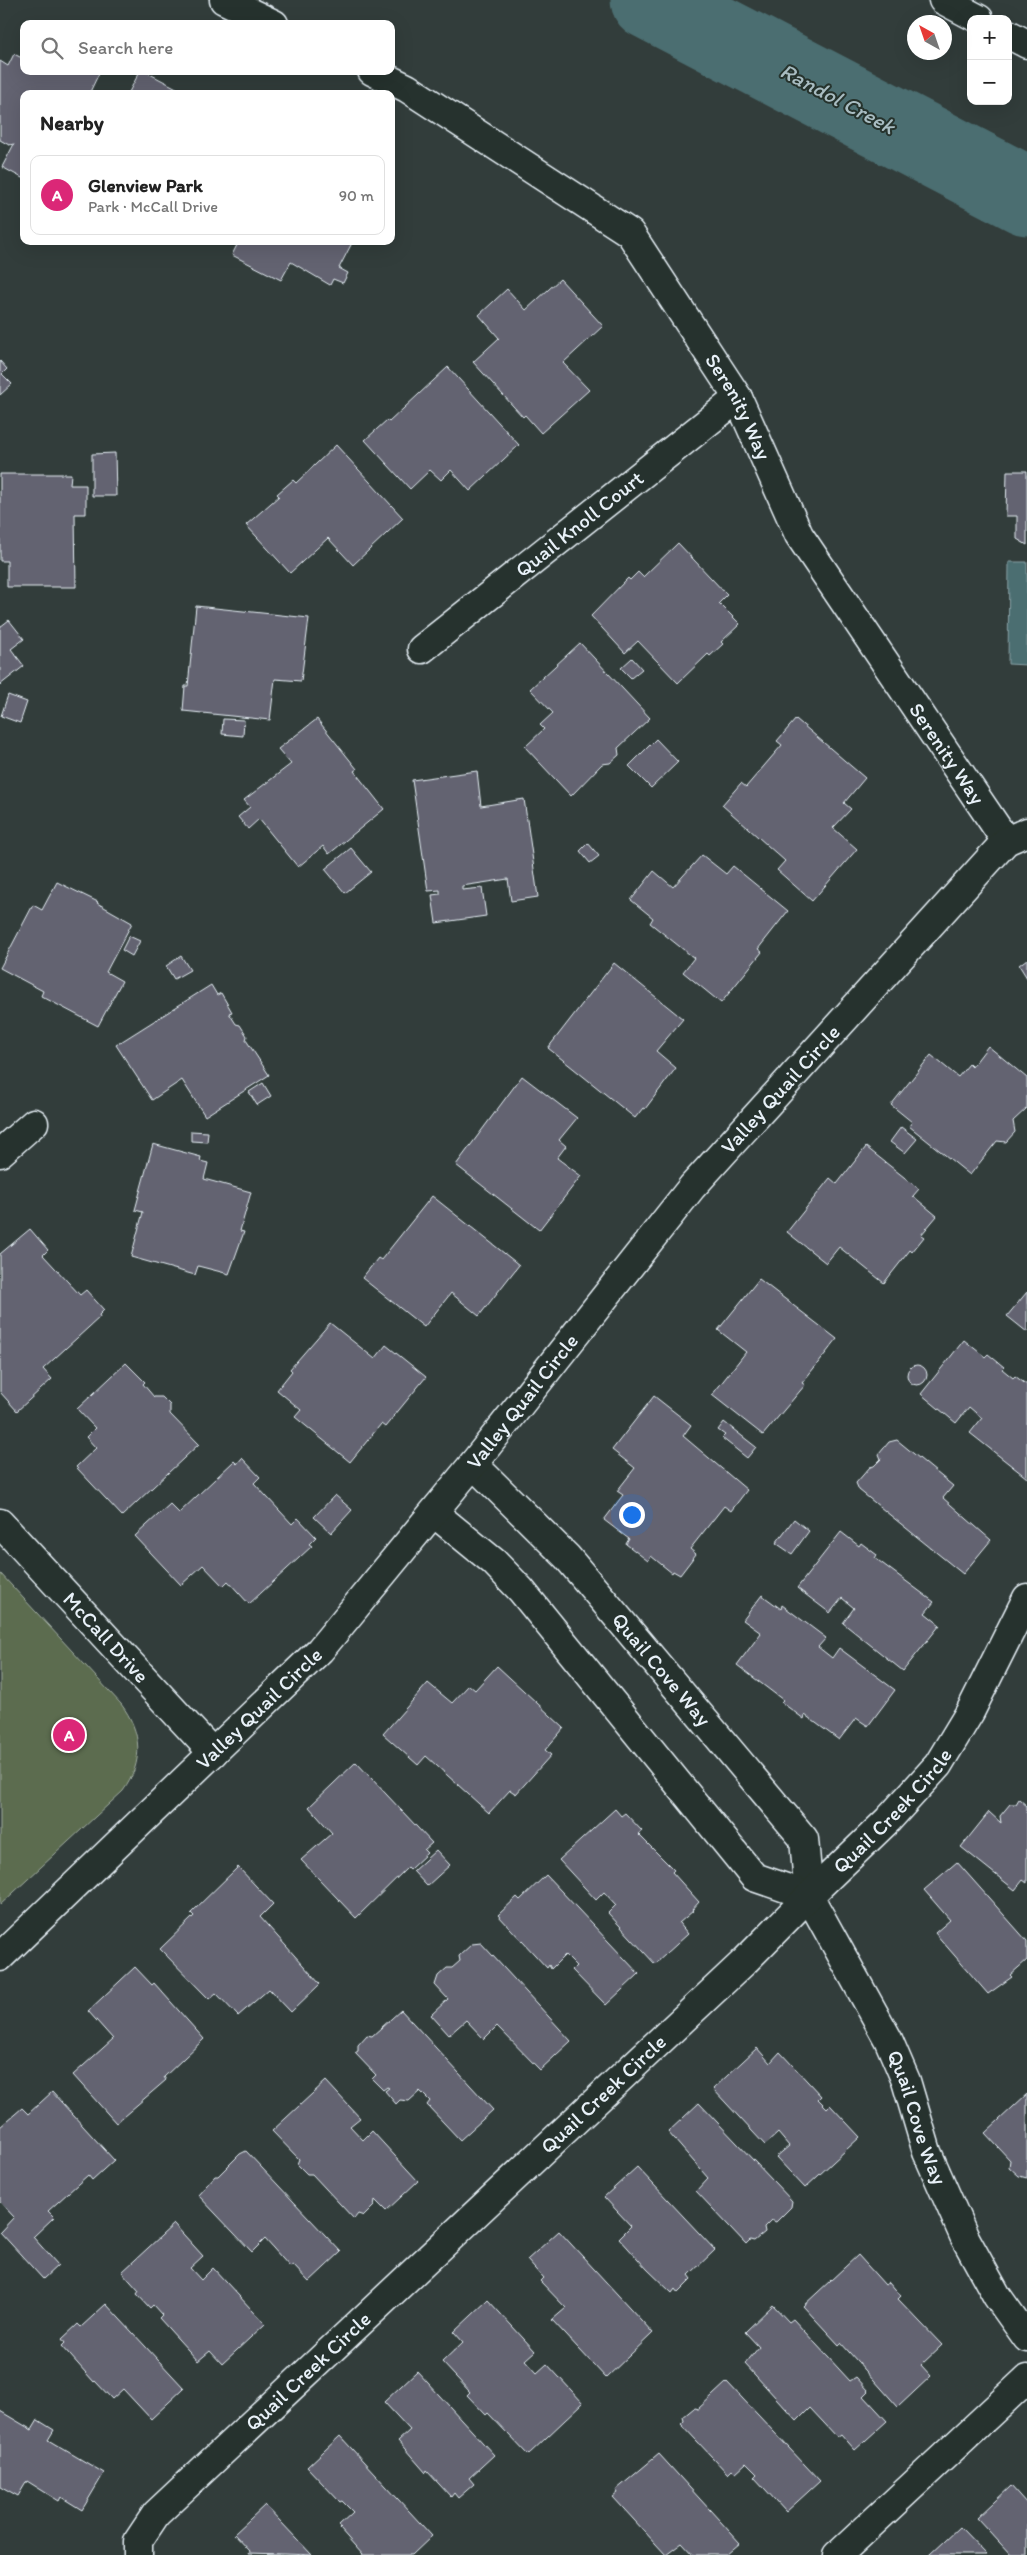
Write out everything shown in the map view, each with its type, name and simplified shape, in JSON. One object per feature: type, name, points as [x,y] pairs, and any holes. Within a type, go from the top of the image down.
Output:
[{"type":"street","points":[[224,0],[266,20]]},
{"type":"street","points":[[943,0],[971,15]]},
{"type":"street","points":[[1012,36],[1027,44]]},
{"type":"street","name":"Serenity Way","points":[[380,75],[407,88],[630,233],[738,398],[799,535],[1017,836]]},
{"type":"street","name":"Quail Knoll Court","points":[[422,649],[738,398]]},
{"type":"street","name":"Valley Quail Circle","points":[[0,1958],[320,1650],[434,1513],[692,1187],[1017,836]]},
{"type":"street","points":[[0,1153],[34,1124]]},
{"type":"street","name":"Quail Cove Way","points":[[473,1464],[567,1557],[804,1839],[809,1896],[888,2038],[906,2081],[927,2152],[964,2236],[997,2296],[1027,2338]]},
{"type":"street","points":[[434,1513],[494,1562],[521,1590],[754,1877],[809,1896]]},
{"type":"street","name":"McCall Drive","points":[[0,1523],[213,1753]]},
{"type":"street","name":"Quail Creek Circle","points":[[138,2555],[138,2541],[156,2514],[736,1970],[888,1820],[938,1765],[970,1712],[1027,1598]]},
{"type":"street","points":[[838,2555],[1027,2379]]},
{"type":"green space","points":[[0,1573],[121,1704],[133,1725],[138,1747],[134,1769],[123,1791],[0,1905]]},
{"type":"water","points":[[1009,562],[1027,562],[1027,665],[1008,664]]},
{"type":"building","points":[[14,54],[20,57],[20,75],[98,75],[91,90],[20,90],[20,177],[2,167],[14,144],[9,145],[0,140],[0,61],[8,66]]},
{"type":"building","points":[[138,75],[152,75],[180,90],[130,90]]},
{"type":"building","points":[[237,245],[351,245],[339,268],[348,273],[343,283],[333,279],[330,285],[291,262],[281,280],[232,255]]},
{"type":"building","points":[[560,279],[603,326],[563,363],[589,390],[541,433],[525,415],[523,417],[473,362],[499,338],[479,315],[507,289],[526,310]]},
{"type":"building","points":[[0,361],[7,369],[2,374],[12,384],[0,395]]},
{"type":"building","points":[[448,367],[519,445],[470,491],[451,470],[441,480],[430,470],[410,489],[365,440],[387,420],[389,422]]},
{"type":"building","points":[[336,445],[403,518],[353,565],[328,538],[290,573],[246,525],[279,496],[277,494],[293,480],[296,483]]},
{"type":"building","points":[[115,453],[116,496],[92,496],[92,454]]},
{"type":"building","points":[[1007,471],[1027,471],[1027,545],[1017,539],[1017,516],[1006,516]]},
{"type":"building","points":[[0,474],[71,474],[70,485],[86,485],[86,514],[75,514],[76,587],[7,587],[7,561],[0,561]]},
{"type":"building","points":[[678,543],[727,595],[719,603],[740,624],[721,642],[723,644],[710,656],[708,654],[678,683],[638,641],[625,653],[591,616],[628,578],[630,580],[638,572],[643,577]]},
{"type":"building","points":[[196,606],[309,618],[301,681],[275,679],[270,720],[183,711],[185,686],[188,686]]},
{"type":"building","points":[[9,620],[24,639],[11,649],[24,666],[0,685],[0,627]]},
{"type":"building","points":[[580,643],[650,718],[618,748],[619,755],[610,763],[602,764],[571,796],[525,747],[544,729],[540,725],[553,713],[530,689]]},
{"type":"building","points":[[632,658],[642,669],[631,678],[621,668]]},
{"type":"building","points":[[8,695],[27,702],[20,723],[1,716]]},
{"type":"building","points":[[223,719],[244,720],[243,736],[222,734]]},
{"type":"building","points":[[317,719],[357,769],[354,771],[384,809],[329,854],[323,846],[298,867],[259,819],[248,829],[238,817],[250,807],[244,800],[291,764],[278,749]]},
{"type":"building","points":[[796,719],[865,778],[844,803],[851,809],[833,828],[857,849],[812,901],[777,870],[785,861],[722,805],[741,783],[746,787],[782,745],[777,741]]},
{"type":"building","points":[[656,739],[678,762],[651,788],[629,766]]},
{"type":"building","points":[[477,771],[481,806],[524,799],[538,897],[511,901],[508,879],[462,886],[462,890],[482,888],[486,916],[436,923],[432,895],[440,894],[440,890],[428,891],[412,780]]},
{"type":"building","points":[[588,843],[599,856],[590,863],[580,851]]},
{"type":"building","points":[[351,848],[371,872],[345,893],[325,869]]},
{"type":"building","points":[[702,855],[726,874],[733,866],[788,911],[758,949],[762,952],[721,1003],[683,972],[694,958],[650,923],[653,918],[631,900],[654,871],[673,887]]},
{"type":"building","points":[[57,882],[98,902],[132,923],[106,972],[122,981],[98,1026],[41,996],[43,991],[0,968],[33,905],[42,910]]},
{"type":"building","points":[[129,936],[140,941],[132,956],[122,950]]},
{"type":"building","points":[[181,956],[190,970],[174,979],[166,966]]},
{"type":"building","points":[[1027,959],[1027,978],[1019,965]]},
{"type":"building","points":[[614,963],[683,1019],[656,1051],[676,1068],[645,1109],[643,1108],[635,1118],[548,1048]]},
{"type":"building","points":[[211,985],[217,995],[221,993],[232,1012],[229,1013],[236,1024],[240,1025],[247,1036],[246,1040],[269,1075],[205,1116],[182,1080],[152,1100],[116,1045]]},
{"type":"building","points":[[988,1046],[1027,1078],[1027,1108],[1013,1121],[1015,1132],[1006,1142],[997,1141],[970,1175],[909,1126],[912,1122],[891,1105],[931,1055],[958,1077],[969,1064],[972,1067]]},
{"type":"building","points":[[522,1076],[577,1118],[559,1140],[566,1146],[557,1158],[581,1176],[539,1230],[456,1165]]},
{"type":"building","points":[[263,1083],[271,1096],[257,1105],[249,1092]]},
{"type":"building","points":[[901,1127],[917,1139],[905,1153],[890,1142]]},
{"type":"building","points":[[191,1131],[208,1132],[207,1142],[191,1141]]},
{"type":"building","points":[[153,1144],[201,1157],[200,1161],[208,1163],[204,1179],[251,1192],[240,1231],[244,1232],[229,1274],[198,1266],[195,1275],[131,1257],[143,1212],[135,1210]]},
{"type":"building","points":[[866,1147],[919,1189],[913,1196],[937,1216],[921,1235],[924,1237],[912,1252],[910,1250],[884,1283],[839,1247],[826,1263],[787,1232],[830,1178],[837,1184]]},
{"type":"building","points":[[432,1196],[519,1265],[479,1316],[451,1293],[424,1327],[362,1278],[378,1258],[381,1260]]},
{"type":"building","points":[[30,1229],[48,1250],[43,1255],[80,1295],[86,1290],[104,1310],[99,1315],[100,1317],[43,1369],[52,1379],[17,1411],[0,1392],[0,1254]]},
{"type":"building","points":[[759,1279],[837,1339],[802,1383],[805,1385],[763,1435],[712,1395],[746,1352],[718,1330]]},
{"type":"building","points":[[1027,1292],[1027,1332],[1007,1316]]},
{"type":"building","points":[[330,1323],[375,1359],[386,1345],[426,1377],[385,1427],[381,1424],[350,1462],[295,1417],[301,1410],[277,1390],[292,1371],[290,1369]]},
{"type":"building","points":[[964,1340],[985,1357],[988,1354],[1004,1367],[1002,1369],[1013,1378],[1015,1376],[1027,1385],[1027,1478],[970,1433],[982,1418],[969,1407],[956,1423],[921,1394]]},
{"type":"building","points":[[126,1363],[145,1382],[143,1384],[154,1397],[162,1397],[170,1405],[170,1414],[199,1444],[122,1516],[76,1467],[96,1448],[86,1437],[95,1428],[77,1409]]},
{"type":"building","points":[[917,1365],[924,1368],[927,1375],[924,1382],[917,1385],[910,1382],[907,1375],[910,1368]]},
{"type":"building","points":[[654,1396],[691,1425],[683,1436],[747,1490],[731,1511],[724,1506],[690,1549],[696,1554],[680,1575],[673,1571],[672,1573],[651,1556],[648,1561],[626,1544],[629,1539],[604,1520],[623,1495],[617,1491],[635,1468],[612,1450]]},
{"type":"building","points":[[724,1422],[756,1447],[747,1458],[722,1438],[725,1435],[718,1430]]},
{"type":"building","points":[[897,1440],[953,1486],[943,1498],[991,1540],[963,1574],[859,1490],[856,1483],[870,1467],[874,1466],[881,1459],[879,1454],[889,1442]]},
{"type":"building","points":[[242,1458],[260,1477],[254,1483],[292,1524],[298,1518],[316,1537],[309,1544],[312,1546],[249,1604],[228,1581],[223,1586],[203,1565],[181,1585],[135,1536],[170,1504],[179,1513],[234,1461],[237,1464]]},
{"type":"building","points":[[335,1495],[352,1510],[331,1533],[314,1517]]},
{"type":"building","points":[[794,1519],[809,1531],[792,1554],[776,1543]]},
{"type":"building","points":[[841,1532],[859,1546],[861,1543],[877,1555],[875,1558],[934,1602],[925,1613],[940,1625],[903,1671],[843,1623],[854,1608],[842,1598],[830,1613],[797,1588]]},
{"type":"building","points":[[762,1595],[781,1609],[782,1605],[826,1638],[818,1647],[832,1658],[839,1648],[895,1690],[868,1726],[856,1718],[839,1740],[805,1715],[804,1719],[781,1702],[783,1700],[737,1665],[761,1633],[743,1620]]},
{"type":"building","points":[[497,1666],[564,1728],[545,1750],[551,1755],[516,1794],[510,1790],[489,1813],[426,1756],[418,1765],[383,1734],[428,1683],[452,1703],[469,1685],[475,1690]]},
{"type":"building","points":[[356,1762],[432,1843],[424,1850],[427,1853],[410,1869],[408,1867],[356,1918],[301,1860],[332,1833],[309,1807]]},
{"type":"building","points":[[1019,1799],[1027,1806],[1027,1883],[1023,1880],[1015,1890],[961,1847],[989,1812],[1001,1823],[1000,1816],[1010,1804],[1016,1804]]},
{"type":"building","points":[[615,1809],[621,1816],[625,1813],[642,1831],[638,1834],[674,1870],[672,1872],[699,1902],[693,1911],[679,1923],[688,1934],[655,1964],[608,1913],[616,1905],[604,1892],[596,1900],[559,1860]]},
{"type":"building","points":[[436,1850],[450,1865],[427,1886],[413,1871]]},
{"type":"building","points":[[957,1862],[1027,1941],[1027,1960],[1010,1975],[1012,1977],[988,1994],[935,1933],[950,1920],[924,1890]]},
{"type":"building","points":[[238,1867],[273,1904],[260,1917],[320,1984],[291,2012],[269,1989],[238,2016],[216,1993],[209,1999],[160,1949],[194,1916],[191,1913]]},
{"type":"building","points":[[546,1875],[639,1974],[606,2005],[572,1970],[576,1966],[565,1955],[551,1969],[549,1965],[547,1968],[498,1915],[517,1897],[520,1900]]},
{"type":"building","points":[[481,1943],[571,2041],[540,2070],[497,2026],[484,2039],[466,2020],[449,2035],[431,2015],[448,1999],[435,1985],[438,1976],[447,1968],[452,1968],[460,1961],[459,1956],[472,1944]]},
{"type":"building","points":[[135,1967],[152,1985],[154,1983],[204,2039],[164,2077],[166,2080],[116,2123],[73,2075],[113,2039],[88,2011]]},
{"type":"building","points":[[401,2010],[493,2110],[460,2140],[427,2105],[430,2101],[420,2091],[409,2101],[400,2100],[396,2104],[385,2091],[389,2088],[387,2087],[383,2090],[372,2079],[376,2075],[355,2053],[358,2051],[358,2045],[367,2035],[372,2036]]},
{"type":"building","points":[[757,2048],[770,2063],[780,2052],[821,2096],[818,2099],[827,2108],[830,2105],[860,2137],[805,2188],[776,2157],[789,2146],[778,2133],[765,2145],[713,2089]]},
{"type":"building","points":[[326,2081],[360,2118],[350,2126],[363,2140],[372,2131],[418,2181],[386,2211],[375,2200],[374,2206],[364,2216],[358,2214],[354,2219],[312,2174],[307,2174],[297,2164],[299,2159],[272,2131]]},
{"type":"building","points":[[52,2092],[114,2160],[92,2180],[88,2175],[48,2211],[54,2217],[33,2237],[58,2265],[43,2279],[0,2232],[14,2217],[0,2202],[0,2127],[22,2108],[28,2114]]},
{"type":"building","points":[[1027,2094],[1027,2178],[1019,2176],[1009,2167],[1010,2160],[985,2133]]},
{"type":"building","points":[[699,2103],[792,2201],[791,2207],[776,2222],[771,2220],[764,2227],[765,2232],[754,2241],[750,2240],[746,2244],[696,2191],[708,2178],[668,2132]]},
{"type":"building","points":[[246,2151],[341,2252],[309,2282],[293,2265],[290,2267],[265,2239],[252,2252],[198,2195],[215,2176],[218,2176],[240,2154]]},
{"type":"building","points":[[637,2167],[715,2250],[689,2275],[692,2279],[678,2293],[675,2289],[672,2293],[619,2238],[631,2226],[604,2197]]},
{"type":"building","points":[[174,2224],[203,2256],[190,2268],[201,2280],[213,2268],[265,2324],[222,2364],[210,2351],[198,2361],[159,2318],[162,2315],[153,2305],[150,2308],[137,2294],[139,2291],[122,2272]]},
{"type":"building","points":[[559,2231],[653,2333],[606,2378],[552,2320],[566,2308],[540,2281],[543,2278],[527,2260]]},
{"type":"building","points":[[858,2255],[885,2285],[889,2282],[901,2296],[898,2299],[942,2345],[921,2365],[931,2376],[898,2407],[841,2343],[839,2345],[803,2306]]},
{"type":"building","points":[[488,2300],[535,2351],[525,2360],[537,2373],[547,2364],[583,2403],[528,2455],[488,2413],[486,2415],[467,2395],[470,2392],[442,2362],[463,2342],[454,2332]]},
{"type":"building","points":[[106,2304],[184,2388],[151,2419],[123,2389],[112,2399],[62,2346],[65,2343],[62,2339],[78,2324],[81,2327]]},
{"type":"building","points":[[773,2305],[789,2322],[793,2319],[850,2381],[856,2377],[869,2391],[864,2396],[887,2421],[855,2450],[841,2434],[837,2437],[810,2408],[797,2421],[745,2364],[759,2347],[745,2332]]},
{"type":"building","points":[[417,2371],[494,2455],[469,2478],[474,2484],[458,2498],[454,2493],[451,2497],[427,2471],[426,2473],[398,2441],[410,2430],[384,2402]]},
{"type":"building","points":[[727,2382],[820,2481],[786,2512],[754,2477],[757,2474],[746,2463],[735,2473],[732,2470],[728,2474],[681,2424],[684,2421],[683,2417],[694,2408],[698,2409]]},
{"type":"building","points":[[0,2411],[32,2430],[38,2420],[54,2430],[48,2440],[104,2473],[82,2510],[61,2497],[59,2501],[27,2481],[18,2496],[0,2486]]},
{"type":"building","points":[[340,2436],[432,2536],[412,2555],[363,2555],[340,2529],[339,2525],[353,2512],[342,2501],[340,2502],[307,2467]]},
{"type":"building","points":[[659,2454],[740,2543],[726,2555],[693,2555],[682,2543],[666,2555],[613,2497],[618,2493],[616,2490]]},
{"type":"building","points":[[1011,2486],[1027,2504],[1027,2555],[1011,2555],[977,2518]]},
{"type":"building","points":[[265,2505],[312,2555],[249,2553],[250,2551],[234,2534]]},
{"type":"building","points":[[960,2527],[987,2555],[930,2555]]},
{"type":"waterway","name":"Randol Creek","points":[[650,0],[1027,196]]},
{"type":"place","name":"Glenview Park","points":[[69,1735]]}]
